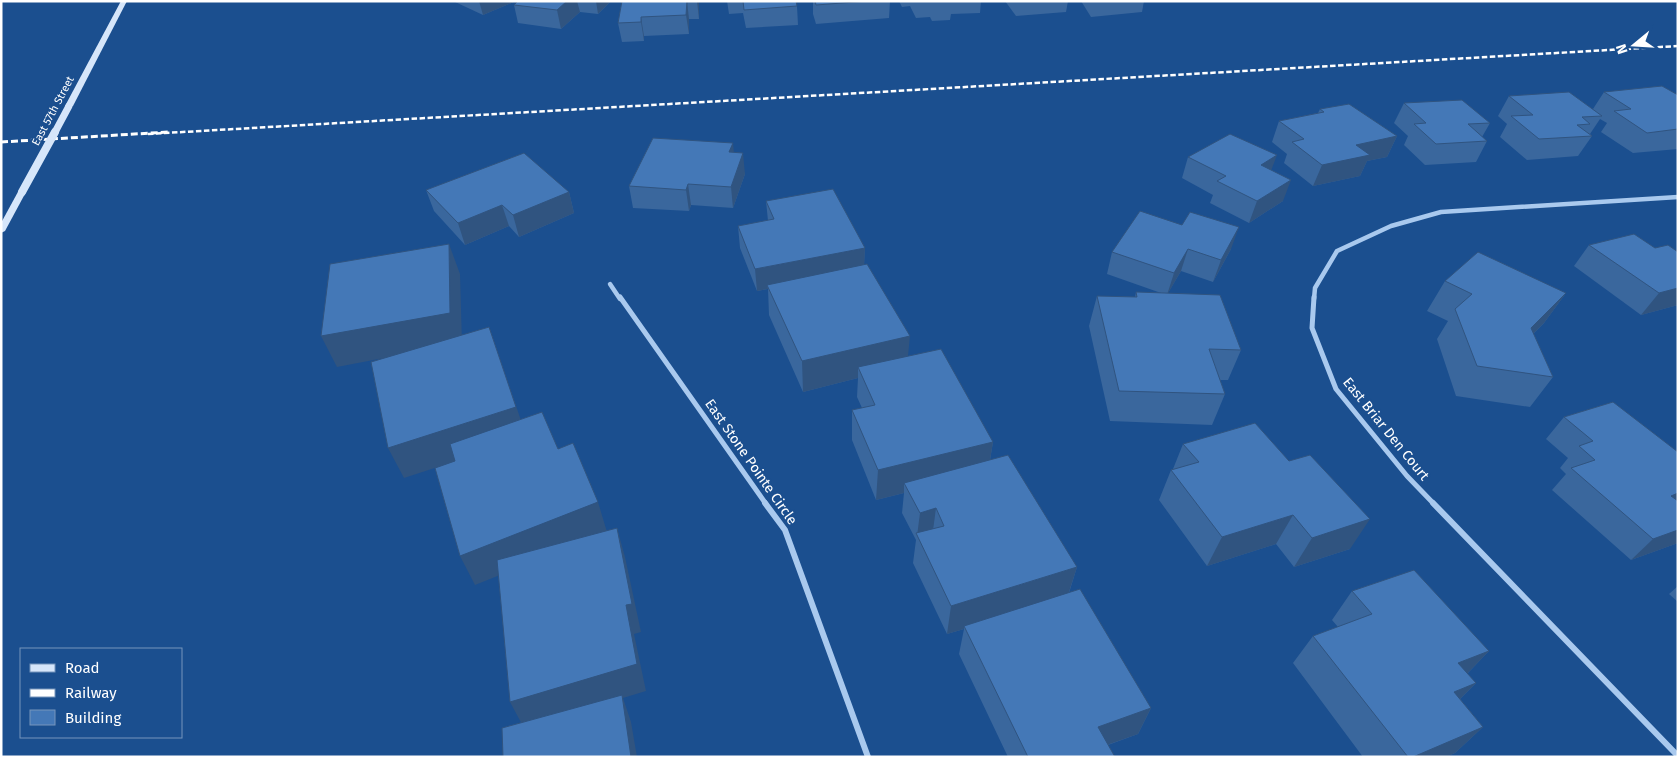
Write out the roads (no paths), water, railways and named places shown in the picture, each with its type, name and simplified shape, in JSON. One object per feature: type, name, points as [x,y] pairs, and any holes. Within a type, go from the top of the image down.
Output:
[{"type":"main road","name":"East 57th Street","points":[[1,231],[124,1]]},
{"type":"street","name":"East Briar Den Court","points":[[1678,197],[1441,212],[1391,226],[1337,251],[1315,288],[1312,328],[1336,388],[1407,476],[1678,756]]},
{"type":"street","name":"East Stone Pointe Circle","points":[[610,284],[784,530],[868,757]]},
{"type":"railway","points":[[148,134],[1678,46]]},
{"type":"railway","points":[[1,142],[169,132]]}]
